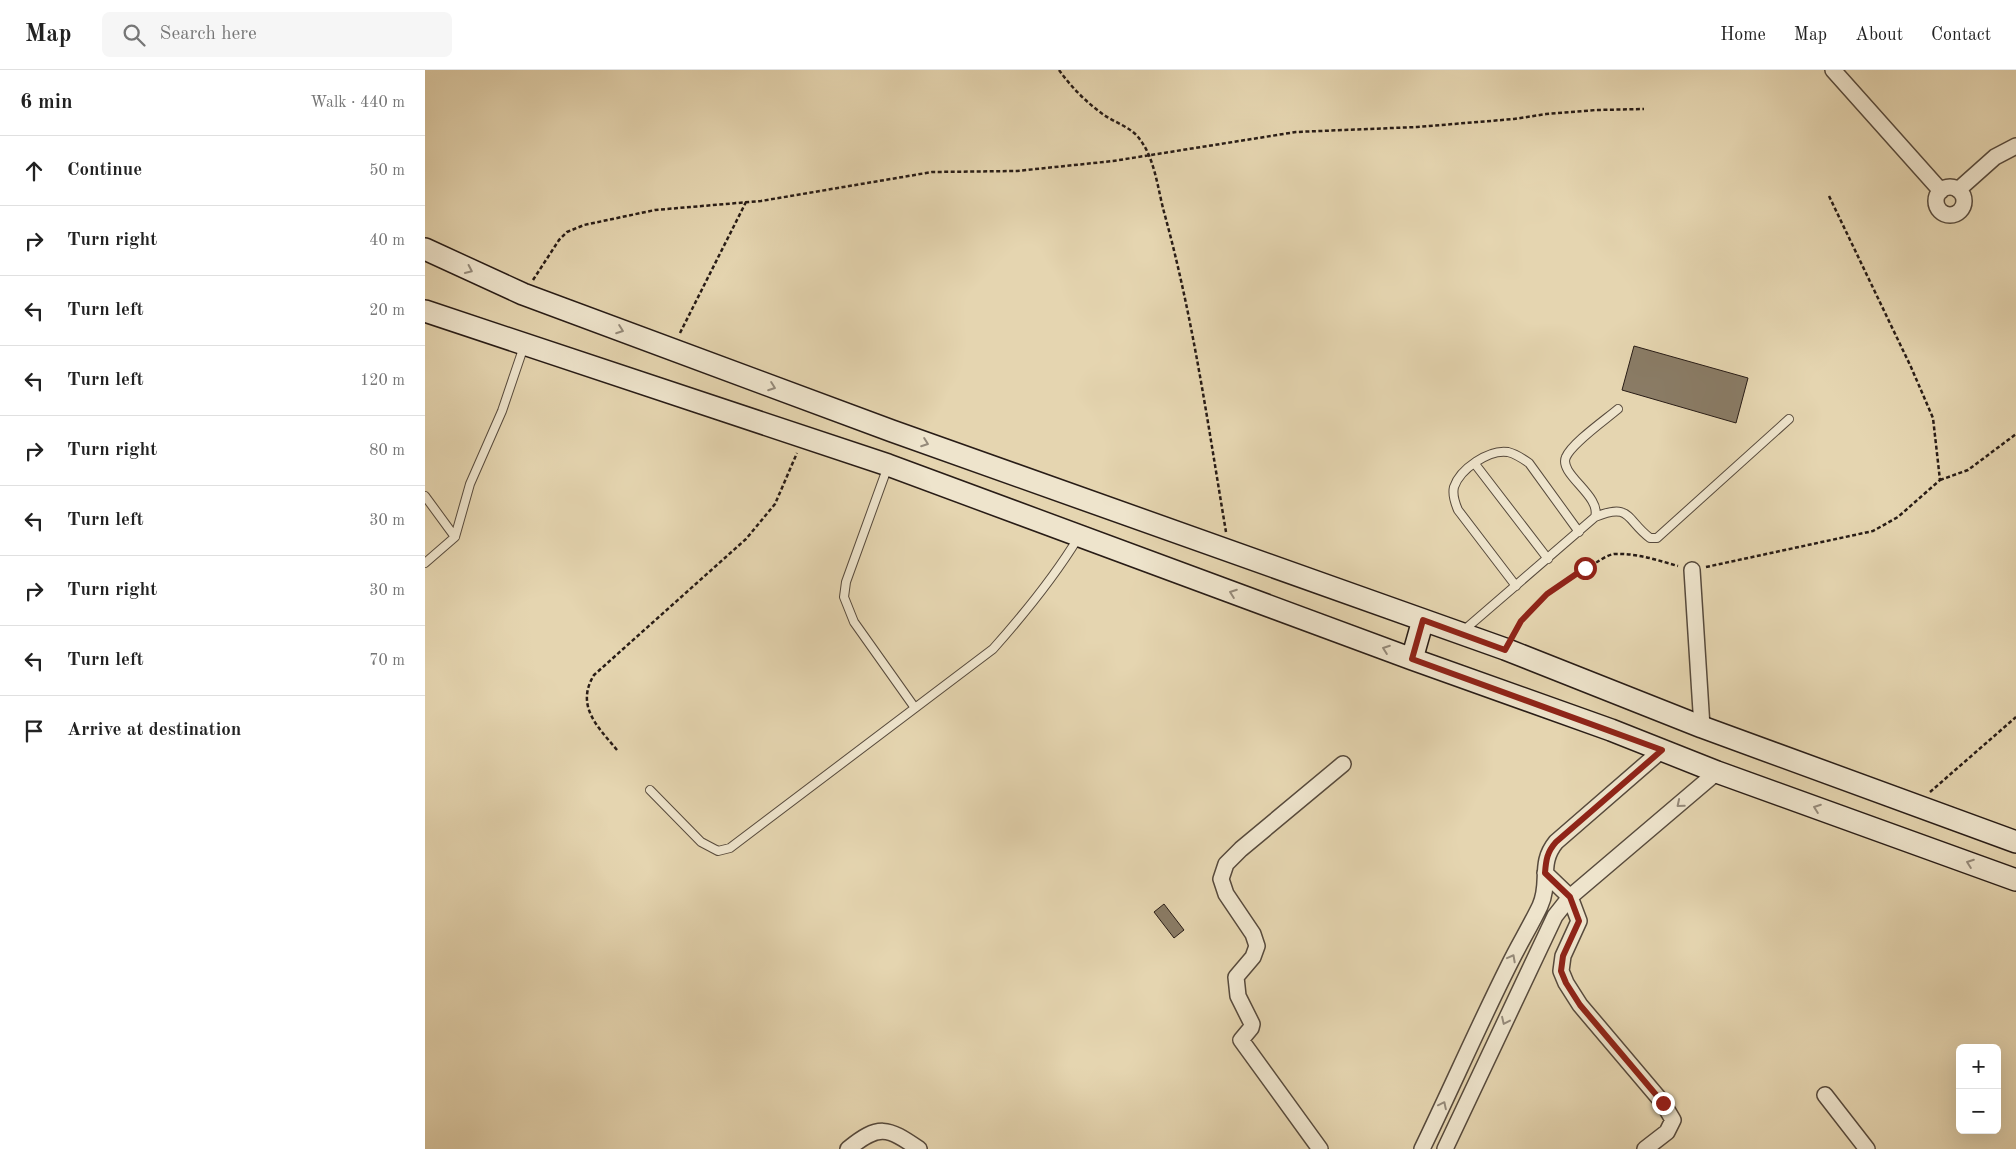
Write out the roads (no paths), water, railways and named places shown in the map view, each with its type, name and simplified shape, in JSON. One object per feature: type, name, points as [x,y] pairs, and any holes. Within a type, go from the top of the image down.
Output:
[{"type":"street","points":[[1833,70],[1941,191]]},
{"type":"street","points":[[1958,190],[1995,157],[2016,146]]},
{"type":"street","points":[[1952,188],[1958,190],[1964,200],[1963,206],[1954,214],[1948,215],[1938,208],[1937,196],[1941,191],[1952,188]]},
{"type":"street","points":[[425,232],[431,252],[523,294],[892,431],[1460,633],[1702,727],[2016,842]]},
{"type":"street","points":[[425,310],[888,465],[1412,659],[1584,720],[1717,772],[2016,880]]},
{"type":"street","points":[[1693,570],[1702,727]]},
{"type":"street","points":[[1412,659],[1423,620]]},
{"type":"street","points":[[1422,1149],[1508,966],[1541,905],[1545,892],[1546,858],[1549,850],[1662,750]]},
{"type":"street","points":[[1320,1149],[1241,1040],[1252,1024],[1238,996],[1236,977],[1253,957],[1257,946],[1253,934],[1226,894],[1221,879],[1226,864],[1343,764]]},
{"type":"street","points":[[1445,1149],[1555,916],[1570,897],[1717,772]]},
{"type":"street","points":[[1545,873],[1570,897],[1579,921],[1563,956],[1561,971],[1566,983],[1580,1005],[1663,1103],[1673,1120],[1667,1132],[1645,1149]]},
{"type":"street","points":[[1825,1096],[1867,1149]]},
{"type":"street","points":[[848,1149],[864,1136],[883,1131],[896,1133],[919,1149]]},
{"type":"lane","points":[[425,563],[455,537],[470,484],[502,411],[525,344]]},
{"type":"lane","points":[[1595,517],[1597,512],[1594,503],[1569,471],[1565,462],[1566,456],[1574,446],[1618,409]]},
{"type":"lane","points":[[1460,633],[1595,517],[1615,510],[1621,511],[1630,517],[1643,533],[1653,539],[1657,538],[1789,419]]},
{"type":"lane","points":[[1516,586],[1458,510],[1454,501],[1453,489],[1457,480],[1475,464],[1496,452],[1518,455],[1529,463],[1579,532]]},
{"type":"lane","points":[[1475,464],[1548,559]]},
{"type":"lane","points":[[888,465],[846,582],[844,597],[854,622],[915,708]]},
{"type":"lane","points":[[425,496],[455,537]]},
{"type":"lane","points":[[650,790],[701,842],[718,851],[730,848],[993,649],[1058,572],[1079,536]]}]
